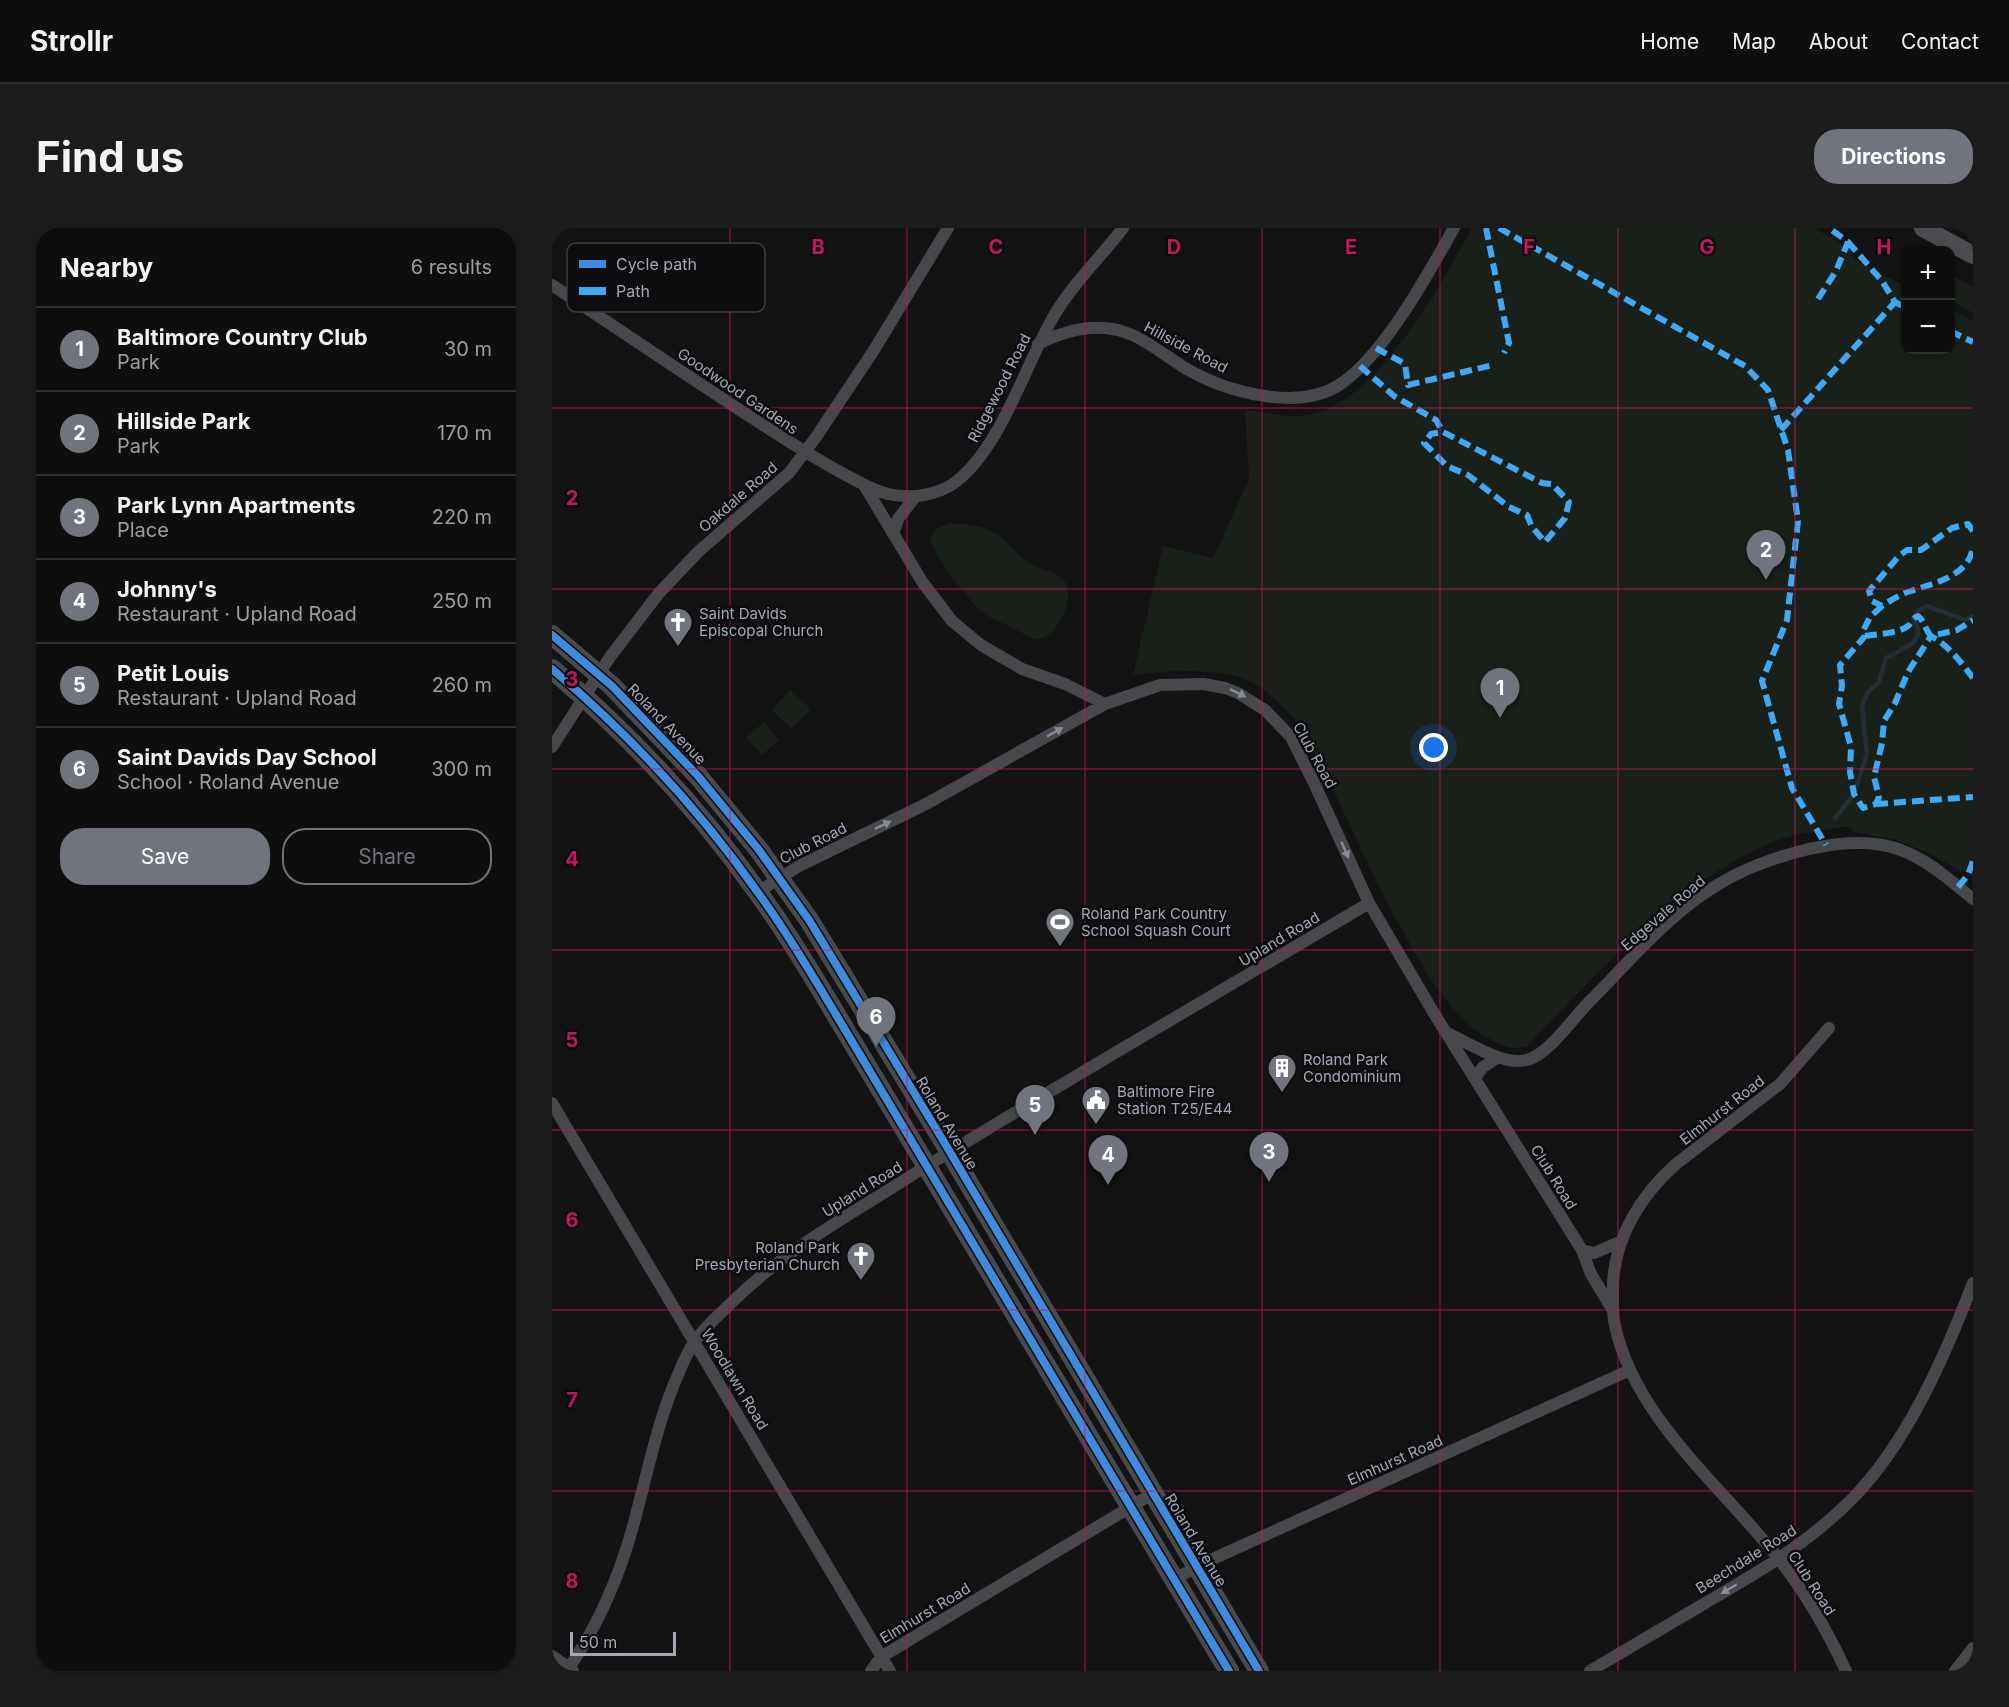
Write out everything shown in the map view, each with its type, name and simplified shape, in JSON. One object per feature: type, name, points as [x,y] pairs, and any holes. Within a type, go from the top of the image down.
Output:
[{"type":"main road","points":[[1923,228],[1973,255]]},
{"type":"main road","name":"Roland Avenue","points":[[552,635],[630,704],[698,776],[740,825],[779,877],[834,960],[1259,1671]]},
{"type":"main road","points":[[552,669],[584,696],[665,777],[718,839],[758,892],[805,963],[1229,1671]]},
{"type":"street","name":"Oakdale Road","points":[[552,747],[598,674],[643,612],[678,571],[789,473],[874,350],[948,228]]},
{"type":"street","name":"Ridgewood Road","points":[[864,485],[885,493],[915,497],[955,483],[985,450],[1000,425],[1038,344],[1067,295],[1123,228]]},
{"type":"street","name":"Hillside Road","points":[[1038,344],[1072,330],[1092,327],[1117,330],[1128,333],[1197,374],[1235,389],[1275,397],[1312,395],[1342,383],[1370,356],[1410,301],[1454,228]]},
{"type":"street","name":"Goodwood Gardens","points":[[552,285],[567,295]]},
{"type":"street","name":"Goodwood Gardens","points":[[592,312],[804,453],[864,485]]},
{"type":"street","points":[[864,485],[937,603],[952,621],[981,645],[1022,669],[1065,684],[1104,704]]},
{"type":"street","points":[[893,534],[898,519],[915,497]]},
{"type":"street","name":"Club Road","points":[[758,892],[779,877],[926,804],[1104,704],[1160,685],[1193,683],[1232,690],[1265,710],[1291,737],[1369,903],[1446,1032],[1582,1250],[1591,1274],[1612,1309]]},
{"type":"street","name":"Edgevale Road","points":[[1446,1032],[1497,1058],[1524,1061],[1538,1055],[1655,936],[1696,900],[1737,874],[1792,853],[1847,843],[1884,845],[1925,862],[1973,899]]},
{"type":"street","name":"Upland Road","points":[[570,1670],[595,1625],[614,1582],[637,1511],[646,1469],[664,1409],[685,1359],[695,1341],[742,1292],[797,1248],[950,1152],[1369,903]]},
{"type":"street","name":"Elmhurst Road","points":[[1622,1241],[1636,1211],[1662,1176],[1780,1084],[1829,1028]]},
{"type":"street","points":[[1475,1078],[1483,1066],[1497,1058]]},
{"type":"street","name":"Woodlawn Road","points":[[552,1103],[890,1671]]},
{"type":"street","points":[[1582,1250],[1594,1253],[1622,1241]]},
{"type":"street","name":"Club Road","points":[[1622,1241],[1613,1267],[1612,1309],[1615,1327],[1630,1370],[1646,1400],[1693,1462],[1780,1560],[1816,1613],[1846,1671]]},
{"type":"street","name":"Beechdale Road","points":[[1590,1671],[1780,1560],[1815,1533],[1852,1499],[1891,1451],[1924,1393],[1950,1341],[1973,1283]]},
{"type":"street","name":"Elmhurst Road","points":[[1174,1579],[1630,1370]]},
{"type":"street","name":"Elmhurst Road","points":[[872,1671],[881,1657],[1152,1494]]},
{"type":"street","points":[[1955,1671],[1973,1648]]},
{"type":"street","points":[[552,1656],[570,1670]]},
{"type":"shaded area","points":[[1472,228],[1812,228],[1833,238],[1857,261],[1901,284],[1901,354],[1955,354],[1955,311],[1973,321],[1973,876],[1963,868],[1961,872],[1933,855],[1894,839],[1853,832],[1852,827],[1814,831],[1778,840],[1735,860],[1670,906],[1609,961],[1526,1047],[1512,1048],[1498,1044],[1474,1029],[1451,1006],[1429,978],[1385,899],[1310,741],[1278,701],[1245,679],[1222,673],[1184,671],[1133,675],[1163,546],[1213,558],[1249,479],[1245,409],[1300,416],[1333,407],[1358,390],[1381,366],[1404,339],[1443,279]]},
{"type":"shaded area","points":[[1955,277],[1973,287],[1973,313],[1955,303]]},
{"type":"shaded area","points":[[950,523],[973,525],[993,532],[1029,563],[1056,574],[1065,582],[1068,589],[1066,607],[1051,633],[1043,638],[1033,638],[977,608],[944,566],[930,538],[936,530]]},
{"type":"shaded area","points":[[790,690],[811,709],[792,729],[772,710]]},
{"type":"shaded area","points":[[764,722],[779,740],[762,755],[746,737]]},
{"type":"waterway","points":[[1835,818],[1854,794],[1867,754],[1862,706],[1868,692],[1879,682],[1886,658],[1906,648],[1916,639],[1918,633],[1913,618],[1918,611],[1927,606],[1965,620],[1973,616]]},
{"type":"marked path","points":[[1486,228],[1509,343],[1504,353]]},
{"type":"marked path","points":[[1499,228],[1745,366],[1768,390],[1788,450],[1798,521],[1787,620],[1762,681],[1792,788],[1826,845]]},
{"type":"marked path","points":[[1818,299],[1836,271],[1848,242],[1829,228]]},
{"type":"marked path","points":[[1848,242],[1882,281],[1895,302],[1901,305]]},
{"type":"marked path","points":[[1781,430],[1895,302]]},
{"type":"marked path","points":[[1955,333],[1973,342]]},
{"type":"marked path","points":[[1376,348],[1405,364],[1408,385],[1493,365]]},
{"type":"marked path","points":[[1360,366],[1394,396],[1436,420],[1443,432],[1542,483],[1552,484],[1569,502],[1565,518],[1545,542],[1532,527],[1527,515],[1509,507],[1468,475],[1447,466],[1424,443],[1431,434],[1443,432]]},
{"type":"marked path","points":[[1973,531],[1968,524],[1952,528],[1921,550],[1907,550],[1898,557],[1869,591],[1872,601],[1882,606],[1892,599],[1950,577],[1965,565],[1973,546]]},
{"type":"marked path","points":[[1882,606],[1870,617],[1863,631],[1865,636],[1840,665],[1842,686],[1839,704],[1851,747],[1850,772],[1854,794],[1863,808],[1876,804],[1879,797],[1874,777],[1882,743],[1884,721],[1895,703],[1908,672],[1931,636],[1949,649],[1973,678]]},
{"type":"marked path","points":[[1865,636],[1898,631],[1908,626],[1918,616],[1931,636],[1957,630],[1973,620]]},
{"type":"marked path","points":[[1876,804],[1973,797]]},
{"type":"marked path","points":[[1958,887],[1968,875],[1973,861]]},
{"type":"cycle path","points":[[552,635],[612,686],[698,776],[759,850],[809,920],[1259,1671]]},
{"type":"cycle path","points":[[552,669],[609,720],[663,775],[713,833],[779,923],[1229,1671]]},
{"type":"place","name":"Hillside Park","points":[[1766,580]]},
{"type":"place","name":"Saint Davids Episcopal Church","points":[[678,648]]},
{"type":"place","name":"Baltimore Country Club","points":[[1500,718]]},
{"type":"place","name":"Roland Park Country School Squash Court","points":[[1060,948]]},
{"type":"place","name":"Saint Davids Day School","points":[[876,1047]]},
{"type":"place","name":"Roland Park Condominium","points":[[1282,1094]]},
{"type":"place","name":"Baltimore Fire Station T25/E44","points":[[1096,1126]]},
{"type":"place","name":"Petit Louis","points":[[1035,1135]]},
{"type":"place","name":"Park Lynn Apartments","points":[[1269,1182]]},
{"type":"place","name":"Johnny's","points":[[1108,1185]]},
{"type":"place","name":"Roland Park Presbyterian Church","points":[[861,1282]]}]
